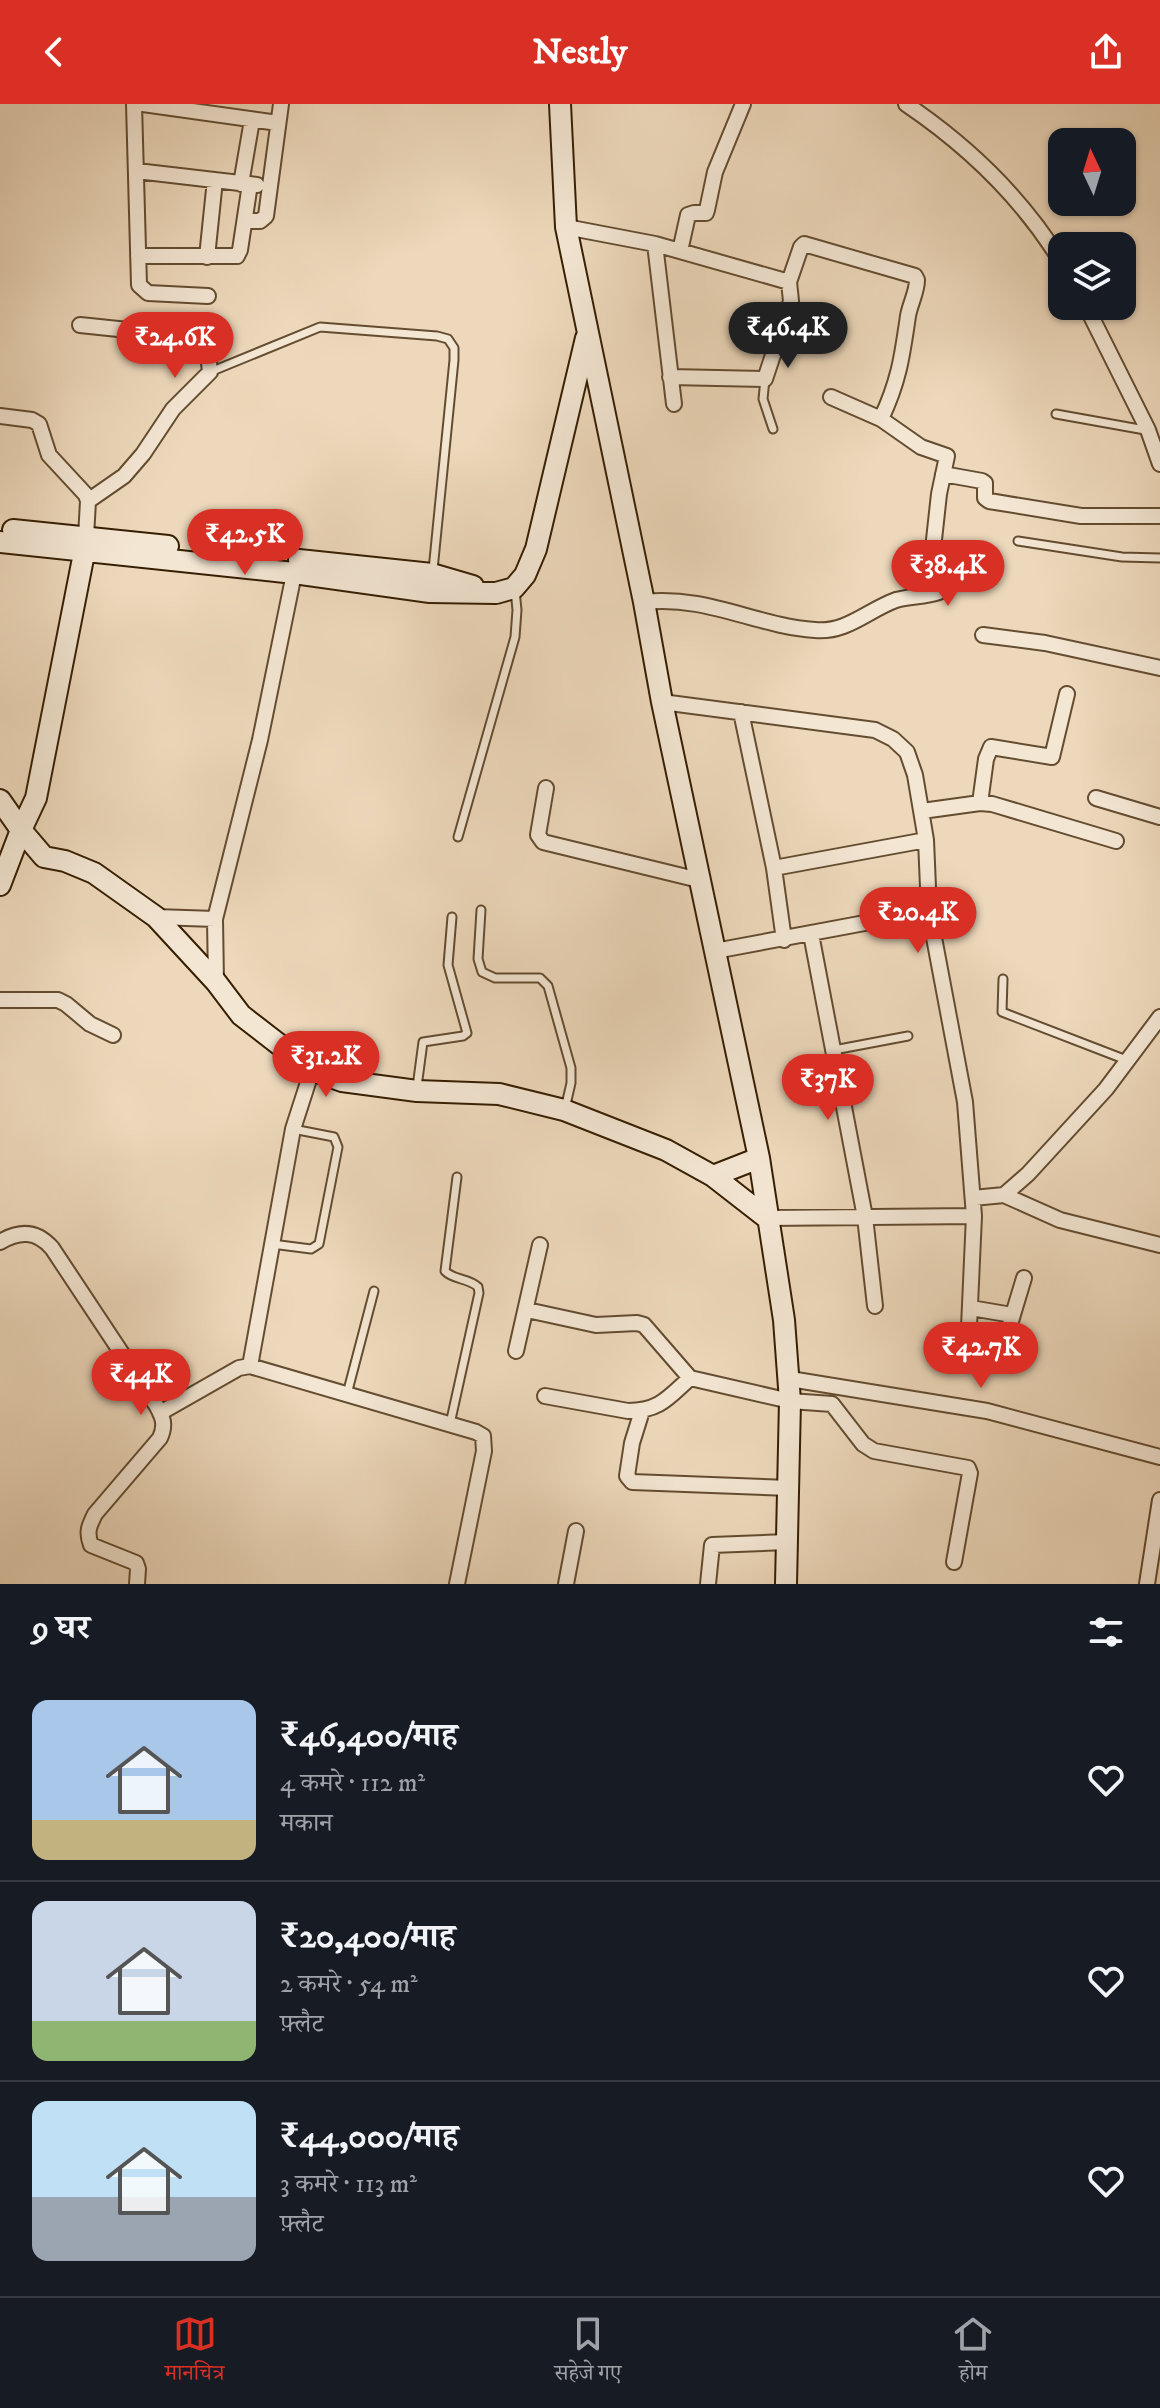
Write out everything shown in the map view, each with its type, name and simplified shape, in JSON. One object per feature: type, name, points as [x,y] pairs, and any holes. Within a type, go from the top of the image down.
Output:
[{"type":"street","points":[[134,104],[139,285],[148,293],[208,296]]},
{"type":"street","points":[[143,104],[235,111],[252,120],[278,123]]},
{"type":"street","points":[[245,221],[263,220],[281,104]]},
{"type":"street","points":[[560,104],[566,227],[662,702],[759,1158],[784,1320],[790,1379],[786,1584]]},
{"type":"street","points":[[680,251],[688,215],[706,213],[715,172],[743,104]]},
{"type":"street","points":[[906,104],[942,128],[1009,192],[1048,240]]},
{"type":"street","points":[[138,256],[237,256],[245,221],[252,120]]},
{"type":"street","points":[[137,171],[270,186]]},
{"type":"street","points":[[207,257],[215,180]]},
{"type":"street","points":[[566,227],[655,244],[789,282]]},
{"type":"street","points":[[655,244],[674,404]]},
{"type":"street","points":[[670,377],[765,379],[791,301],[789,282],[804,244],[915,276],[917,280],[908,314],[907,337],[898,379],[881,419]]},
{"type":"street","points":[[1093,320],[1148,430],[1160,464]]},
{"type":"street","points":[[80,325],[203,340],[208,349],[210,372],[173,409],[124,476],[88,501]]},
{"type":"street","points":[[0,528],[86,542],[505,590],[525,575],[536,549],[587,331]]},
{"type":"street","points":[[644,602],[685,601],[802,629],[826,630],[850,625],[900,599],[935,594],[941,589],[940,570],[932,558],[947,459],[944,454],[914,443],[881,419],[831,397]]},
{"type":"street","points":[[0,416],[32,420],[39,424],[49,455],[79,485],[88,501],[86,542],[46,756],[36,798],[3,877]]},
{"type":"street","points":[[943,474],[982,481],[985,483],[985,498],[989,501],[1081,516],[1160,516]]},
{"type":"street","points":[[0,542],[86,542]]},
{"type":"street","points":[[216,982],[215,919],[260,740],[296,566]]},
{"type":"street","points":[[983,635],[1058,646],[1160,668]]},
{"type":"street","points":[[980,803],[986,759],[991,747],[1052,757],[1067,694]]},
{"type":"street","points":[[662,702],[875,730],[893,739],[907,752],[922,811],[929,911],[965,1102],[974,1216],[968,1349]]},
{"type":"street","points":[[741,712],[774,868],[784,940]]},
{"type":"street","points":[[546,788],[538,835],[543,842],[699,880]]},
{"type":"street","points":[[1096,798],[1160,817]]},
{"type":"street","points":[[0,800],[44,857]]},
{"type":"street","points":[[922,811],[992,804],[1116,841]]},
{"type":"street","points":[[774,868],[926,840]]},
{"type":"street","points":[[3,877],[44,857],[65,861],[94,873],[156,917],[216,982],[241,1015],[312,1070],[342,1081],[417,1091],[499,1094],[564,1110],[666,1150],[713,1176],[767,1218],[974,1216]]},
{"type":"street","points":[[715,951],[929,911]]},
{"type":"street","points":[[156,917],[215,919]]},
{"type":"street","points":[[811,934],[865,1217],[875,1306]]},
{"type":"street","points":[[0,1000],[58,1000],[90,1024],[113,1035]]},
{"type":"street","points":[[1004,1195],[1028,1174],[1129,1061],[1160,1017]]},
{"type":"street","points":[[250,1366],[293,1129],[312,1070]]},
{"type":"street","points":[[713,1176],[759,1158]]},
{"type":"street","points":[[973,1198],[1004,1195],[1060,1220],[1160,1245]]},
{"type":"street","points":[[0,1242],[20,1234],[33,1233],[52,1248],[160,1413],[164,1429],[160,1438],[95,1514],[88,1527],[91,1545],[136,1563],[137,1584]]},
{"type":"street","points":[[516,1351],[540,1245]]},
{"type":"street","points":[[999,1361],[1024,1278]]},
{"type":"street","points":[[971,1308],[1012,1315]]},
{"type":"street","points":[[527,1310],[596,1325],[644,1325],[690,1378],[790,1401],[832,1404],[863,1444],[880,1454],[968,1468],[970,1473],[954,1562]]},
{"type":"street","points":[[160,1413],[239,1368],[250,1366],[483,1436],[485,1443],[457,1584]]},
{"type":"street","points":[[545,1396],[642,1411],[662,1404],[690,1378]]},
{"type":"street","points":[[790,1379],[987,1411],[1160,1457]]},
{"type":"street","points":[[642,1411],[632,1443],[627,1476],[632,1482],[790,1488]]},
{"type":"street","points":[[1147,1584],[1160,1500]]},
{"type":"street","points":[[566,1584],[576,1531]]},
{"type":"street","points":[[708,1584],[712,1545],[787,1542]]},
{"type":"lane","points":[[210,372],[320,327],[448,339],[454,348],[454,360],[431,583]]},
{"type":"lane","points":[[765,379],[763,399],[773,429]]},
{"type":"lane","points":[[1056,414],[1148,430]]},
{"type":"lane","points":[[1018,541],[1122,557],[1160,558]]},
{"type":"lane","points":[[458,837],[515,637],[517,610],[505,590]]},
{"type":"lane","points":[[481,910],[478,959],[482,972],[495,978],[540,978],[548,986],[571,1068],[571,1083],[564,1110]]},
{"type":"lane","points":[[417,1091],[423,1042],[467,1033],[448,965],[452,917]]},
{"type":"lane","points":[[1003,979],[1000,1008],[1007,1016],[1129,1061]]},
{"type":"lane","points":[[834,1050],[908,1036]]},
{"type":"lane","points":[[272,1244],[311,1249],[319,1244],[338,1147],[334,1137],[293,1129]]},
{"type":"lane","points":[[450,1424],[479,1293],[473,1282],[445,1271],[457,1177]]},
{"type":"lane","points":[[347,1394],[374,1291]]}]
